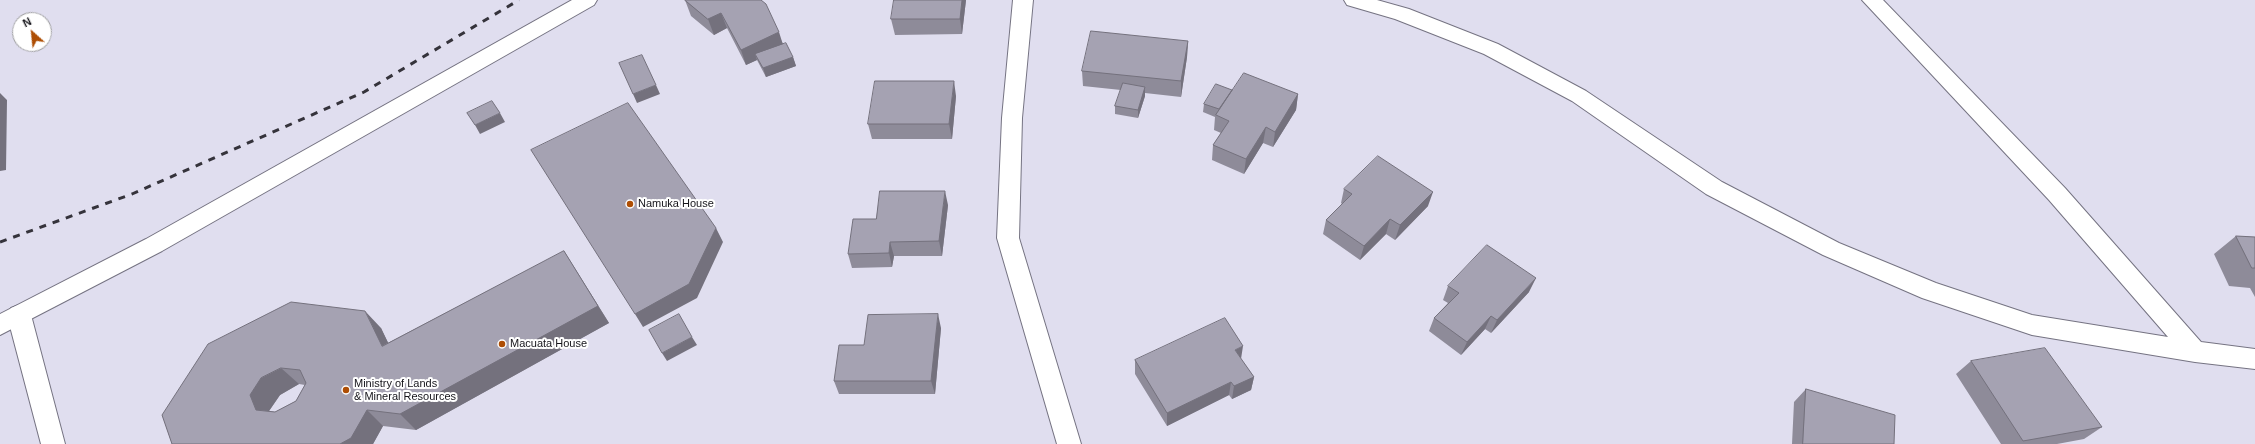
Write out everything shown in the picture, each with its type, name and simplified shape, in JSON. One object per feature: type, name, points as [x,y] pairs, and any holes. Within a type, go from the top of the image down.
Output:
[{"type":"street","points":[[53,444],[10,320],[154,245],[587,0]]},
{"type":"street","points":[[1023,0],[1012,118],[1008,238],[1069,444]]},
{"type":"street","points":[[1354,0],[1402,14],[1491,49],[1579,96],[1714,188],[1831,249],[1930,291],[2032,325],[2195,352],[2255,359]]},
{"type":"street","points":[[1872,0],[2057,194],[2195,352]]},
{"type":"building","points":[[685,0],[761,0],[766,4],[779,32],[741,50],[721,13],[708,19]]},
{"type":"building","points":[[894,0],[962,0],[960,19],[891,19]]},
{"type":"building","points":[[1091,31],[1188,41],[1181,81],[1082,71]]},
{"type":"building","points":[[786,43],[793,57],[763,68],[755,54]]},
{"type":"building","points":[[642,55],[656,85],[633,94],[619,63]]},
{"type":"building","points":[[1244,73],[1298,94],[1275,132],[1266,127],[1246,159],[1213,145],[1229,121],[1216,115]]},
{"type":"building","points":[[875,81],[954,81],[949,124],[868,124]]},
{"type":"building","points":[[1123,83],[1145,87],[1138,110],[1115,106]]},
{"type":"building","points":[[1216,84],[1232,90],[1219,109],[1204,104]]},
{"type":"building","points":[[492,101],[500,113],[475,125],[467,113]]},
{"type":"building","name":"Namuka House","points":[[628,103],[716,228],[689,284],[635,314],[531,150]]},
{"type":"building","points":[[1378,156],[1433,192],[1400,225],[1390,219],[1364,246],[1326,220],[1352,194],[1344,189]]},
{"type":"building","points":[[880,191],[945,191],[939,241],[890,242],[889,253],[848,254],[853,219],[876,219]]},
{"type":"building","points":[[2236,236],[2255,237],[2255,268],[2252,268]]},
{"type":"building","points":[[1487,245],[1536,278],[1497,320],[1491,316],[1467,342],[1434,318],[1459,293],[1448,286]]},
{"type":"building","name":"Macuata House","points":[[564,251],[598,306],[400,414],[367,410],[351,438],[340,444],[172,444],[162,415],[208,344],[291,302],[365,311],[382,346]],"holes":[[[281,368],[300,370],[306,383],[296,401],[275,412],[256,410],[250,395],[261,378]]]},
{"type":"building","points":[[679,314],[692,337],[662,353],[649,330]]},
{"type":"building","points":[[938,314],[931,381],[834,381],[839,345],[864,345],[868,315]]},
{"type":"building","points":[[1225,318],[1243,346],[1235,350],[1254,377],[1234,386],[1231,382],[1167,413],[1135,360]]},
{"type":"building","points":[[2045,348],[2102,427],[2023,441],[1971,361]]},
{"type":"building","points":[[1806,389],[1895,415],[1894,444],[1803,444]]},
{"type":"railway","points":[[0,242],[132,194],[364,92],[519,0]]},
{"type":"place","name":"Namuka House","points":[[630,204]]},
{"type":"place","name":"Macuata House","points":[[502,344]]},
{"type":"place","name":"Ministry of Lands & Mineral Resources","points":[[346,390]]}]
